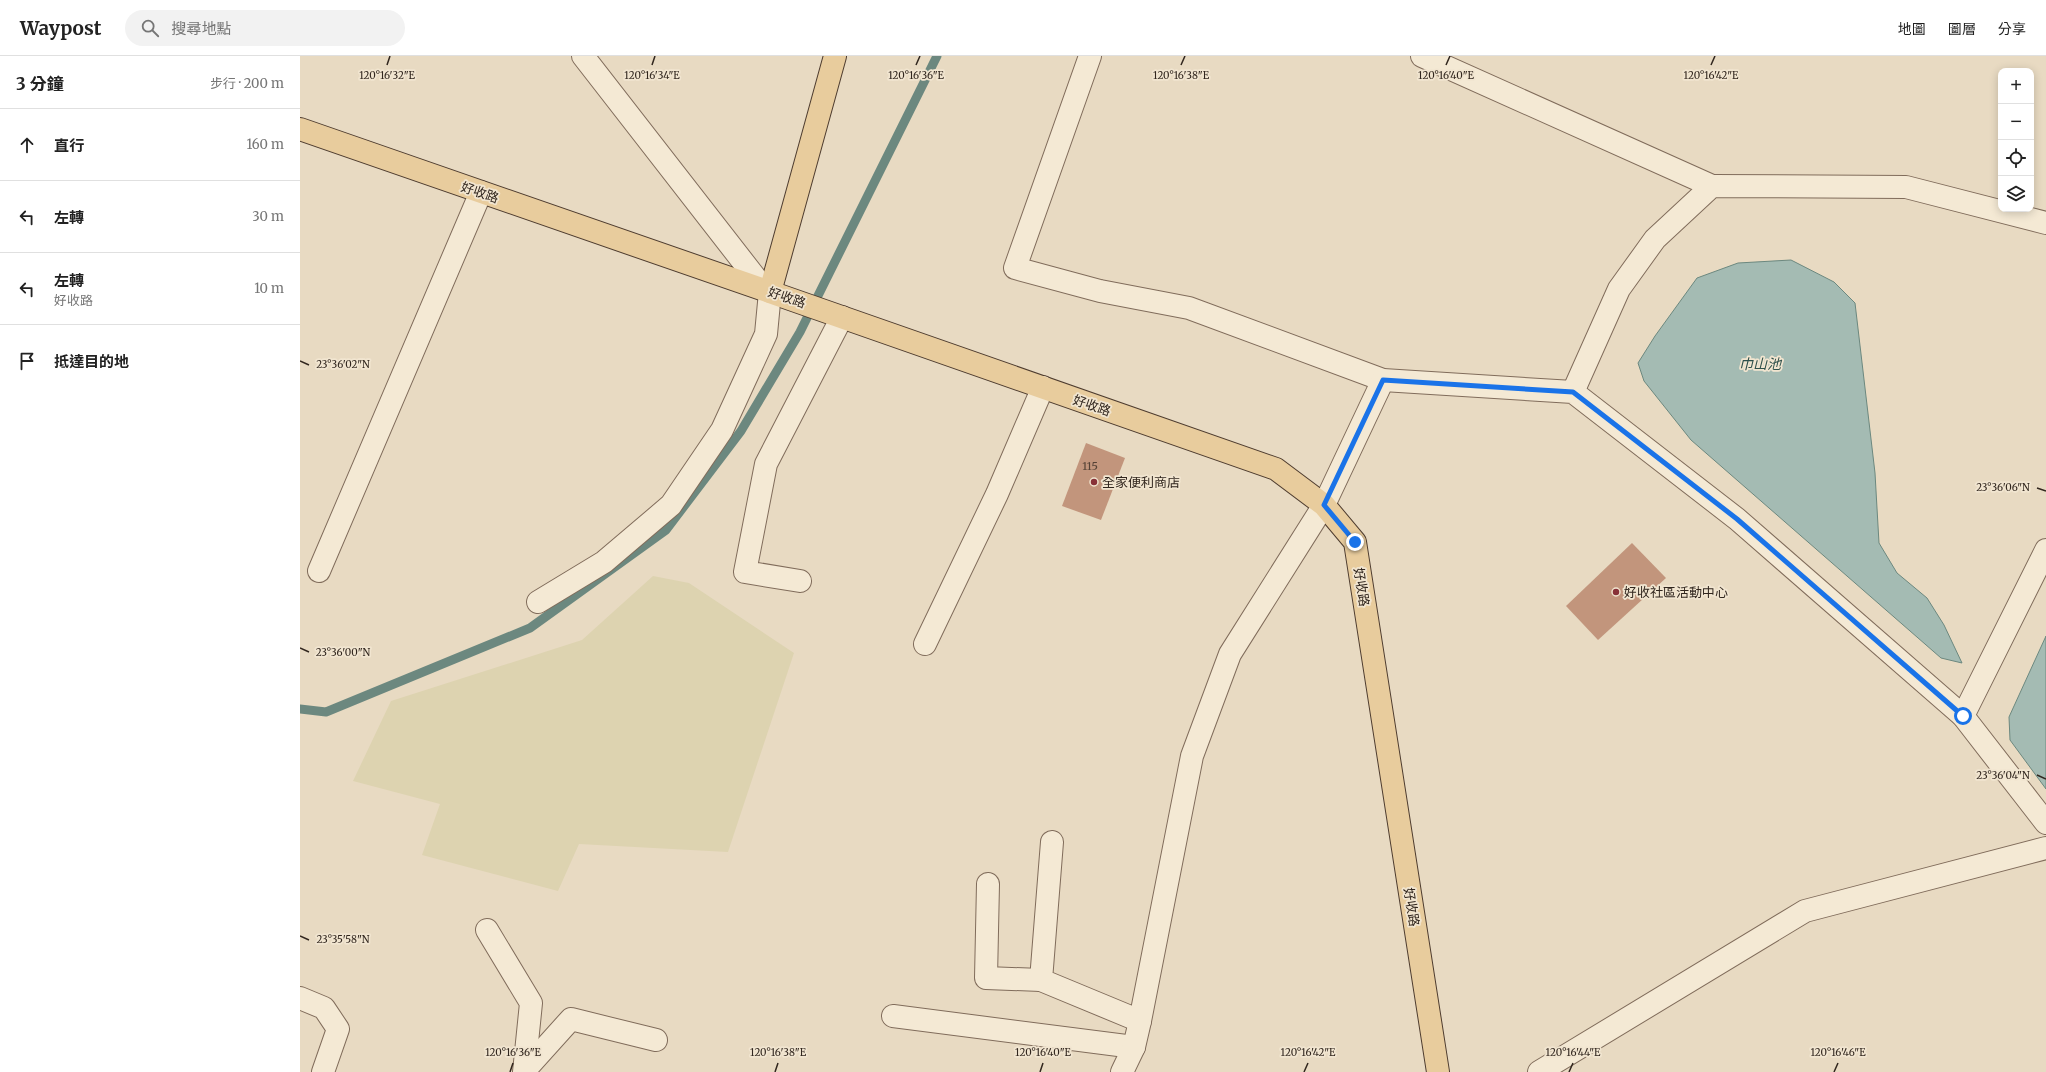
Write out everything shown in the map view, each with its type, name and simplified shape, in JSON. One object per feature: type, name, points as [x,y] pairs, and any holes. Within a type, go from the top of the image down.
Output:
[{"type":"main road","points":[[768,291],[835,56]]},
{"type":"main road","name":"好收路","points":[[300,129],[1276,469],[1324,505],[1355,542],[1438,1072]]},
{"type":"street","points":[[538,602],[604,562],[671,505],[722,430],[766,334],[768,291],[584,56]]},
{"type":"street","points":[[1090,56],[1015,268],[1100,291],[1189,308],[1383,380],[1573,392],[1737,519],[1963,716],[2046,823]]},
{"type":"street","points":[[1422,56],[1712,186],[1906,188],[2046,223]]},
{"type":"street","points":[[1573,392],[1619,289],[1656,239],[1712,186]]},
{"type":"street","points":[[319,571],[481,192]]},
{"type":"street","points":[[800,581],[745,572],[766,464],[842,317]]},
{"type":"street","points":[[1122,1072],[1134,1047],[1140,1021],[1192,756],[1230,654],[1324,505],[1383,380]]},
{"type":"street","points":[[925,644],[997,494],[1044,387]]},
{"type":"street","points":[[1963,716],[2046,550]]},
{"type":"street","points":[[1042,980],[1052,842]]},
{"type":"street","points":[[1539,1072],[1805,911],[2046,848]]},
{"type":"street","points":[[988,884],[986,978],[1042,980],[1140,1021]]},
{"type":"street","points":[[487,930],[531,1003],[524,1071]]},
{"type":"street","points":[[300,998],[324,1008],[338,1029],[323,1072]]},
{"type":"street","points":[[893,1016],[1134,1047]]},
{"type":"street","points":[[524,1071],[571,1019],[656,1040]]},
{"type":"shaded area","points":[[653,576],[689,583],[794,653],[728,852],[579,844],[558,891],[422,855],[440,804],[353,781],[391,701],[582,640]]},
{"type":"water","name":"巾山池","points":[[1791,260],[1834,282],[1855,303],[1875,473],[1879,543],[1897,573],[1927,598],[1944,625],[1962,663],[1941,658],[1691,440],[1644,381],[1638,363],[1655,336],[1697,278],[1738,263]]},
{"type":"water","points":[[2046,636],[2046,789],[2010,740],[2009,717]]},
{"type":"building","name":"全家便利商店","points":[[1086,443],[1125,458],[1101,520],[1062,506]]},
{"type":"building","name":"好收社區活動中心","points":[[1632,543],[1666,578],[1598,640],[1566,606]]},
{"type":"waterway","points":[[300,709],[326,712],[530,628],[666,530],[741,431],[800,332],[937,56]]},
{"type":"place","name":"全家便利商店","points":[[1094,482]]},
{"type":"place","name":"好收社區活動中心","points":[[1616,592]]},
{"type":"route","points":[[1355,542],[1324,505],[1383,380],[1573,392],[1737,519],[1963,716]]}]
